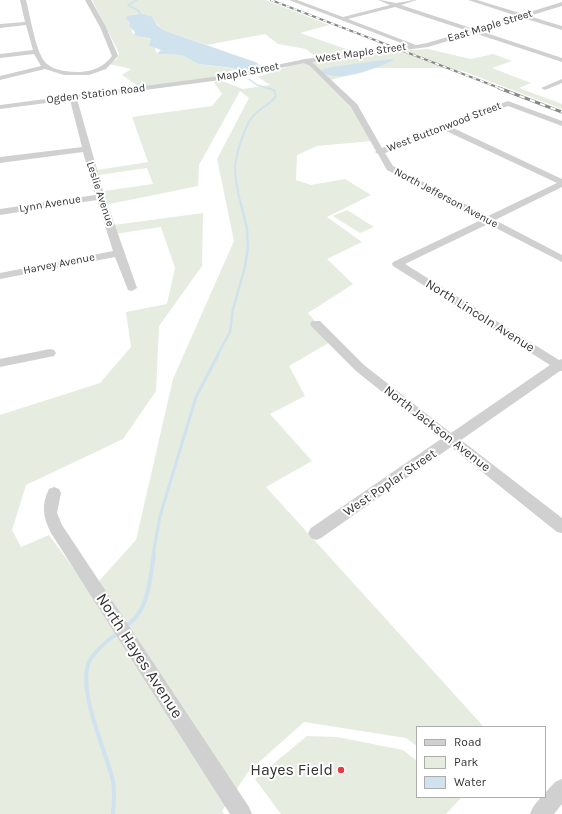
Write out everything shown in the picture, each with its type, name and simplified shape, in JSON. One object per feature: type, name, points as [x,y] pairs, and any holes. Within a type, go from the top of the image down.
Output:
[{"type":"street","points":[[23,0],[36,52],[42,64],[46,67],[67,73],[87,85],[101,68],[115,56],[103,27],[88,0]]},
{"type":"street","points":[[292,0],[418,47]]},
{"type":"street","points":[[382,0],[562,60]]},
{"type":"street","points":[[342,19],[414,0]]},
{"type":"street","points":[[470,0],[562,28]]},
{"type":"street","name":"East Maple Street","points":[[418,47],[562,4]]},
{"type":"street","points":[[0,26],[29,23]]},
{"type":"street","name":"West Maple Street","points":[[305,61],[397,48],[418,47]]},
{"type":"street","points":[[0,56],[36,52]]},
{"type":"street","name":"Maple Street","points":[[192,82],[244,74],[305,61]]},
{"type":"street","name":"North Jefferson Avenue","points":[[305,61],[312,65],[354,106],[386,164],[394,171],[562,258]]},
{"type":"street","points":[[0,78],[46,67]]},
{"type":"street","points":[[545,88],[562,81]]},
{"type":"street","name":"Ogden Station Road","points":[[0,107],[73,98],[87,85],[192,82]]},
{"type":"street","name":"Leslie Avenue","points":[[73,98],[100,196],[118,253],[132,288]]},
{"type":"street","name":"West Buttonwood Street","points":[[380,152],[508,103],[562,124]]},
{"type":"street","points":[[444,127],[562,183]]},
{"type":"street","points":[[0,160],[86,149]]},
{"type":"street","points":[[489,220],[562,183]]},
{"type":"street","name":"Lynn Avenue","points":[[0,212],[100,196]]},
{"type":"street","name":"North Lincoln Avenue","points":[[489,220],[398,264],[561,365]]},
{"type":"street","name":"Harvey Avenue","points":[[0,276],[118,253]]},
{"type":"street","name":"North Jackson Avenue","points":[[316,324],[360,368],[562,528]]},
{"type":"street","points":[[0,363],[50,352]]},
{"type":"street","name":"West Poplar Street","points":[[316,533],[561,365]]},
{"type":"street","name":"North Hayes Avenue","points":[[54,493],[50,513],[56,528],[242,814]]},
{"type":"street","points":[[540,814],[561,792]]},
{"type":"green space","points":[[92,0],[265,0],[329,25],[300,33],[349,50],[396,51],[428,49],[471,59],[493,54],[512,61],[492,68],[531,83],[519,88],[562,104],[562,109],[463,71],[440,68],[375,68],[327,81],[356,109],[372,141],[317,146],[297,155],[296,180],[311,185],[345,179],[371,195],[327,217],[362,242],[327,259],[353,284],[308,313],[332,341],[289,366],[305,396],[270,414],[312,461],[266,487],[483,726],[416,726],[416,745],[406,738],[304,722],[248,772],[222,811],[224,814],[0,814],[0,415],[100,383],[131,347],[126,312],[167,304],[175,268],[161,227],[108,235],[106,226],[203,213],[202,266],[159,326],[156,391],[123,439],[26,485],[12,530],[21,547],[49,535],[90,591],[136,540],[173,379],[234,241],[217,159],[249,98],[240,91],[199,165],[198,186],[100,206],[97,192],[153,184],[147,168],[92,176],[91,171],[148,162],[132,117],[212,106],[222,94],[214,82],[222,81],[243,89],[270,85],[258,77],[316,57],[306,49],[278,44],[265,34],[207,45],[163,30],[148,15],[128,17],[133,34],[152,40],[157,54],[182,55],[198,64],[236,69],[211,79],[141,88],[122,75],[131,69],[109,64],[117,59],[119,53]]},
{"type":"green space","points":[[347,210],[374,227],[360,233],[333,216]]},
{"type":"green space","name":"Hayes Field","points":[[307,736],[337,737],[403,750],[416,760],[416,798],[461,798],[446,814],[281,814],[255,779]]},
{"type":"water","points":[[141,14],[151,16],[157,25],[163,30],[255,62],[260,65],[259,68],[243,72],[232,68],[198,64],[182,55],[157,54],[161,50],[149,46],[151,39],[134,35],[135,32],[129,26],[130,23],[126,18],[128,16]]},
{"type":"water","points":[[390,59],[394,60],[368,71],[347,76],[328,75],[321,71],[332,67]]},
{"type":"waterway","points":[[137,0],[128,5],[139,11],[142,18]]},
{"type":"waterway","points":[[249,79],[257,85],[270,89]]},
{"type":"waterway","points":[[241,205],[235,173],[237,156],[241,141],[253,116],[271,102],[276,96],[274,90],[267,88]]},
{"type":"waterway","points":[[217,356],[230,332],[233,309],[245,267],[248,247],[247,229],[241,204]]},
{"type":"waterway","points":[[153,555],[160,516],[196,397],[218,355]]},
{"type":"waterway","points":[[126,626],[134,620],[144,603],[154,554]]},
{"type":"waterway","points":[[113,814],[113,781],[89,704],[86,674],[89,662],[98,649],[119,632]]},
{"type":"railway","points":[[271,0],[502,89]]},
{"type":"railway","points":[[499,88],[562,112]]},
{"type":"place","name":"Hayes Field","points":[[341,770]]}]
